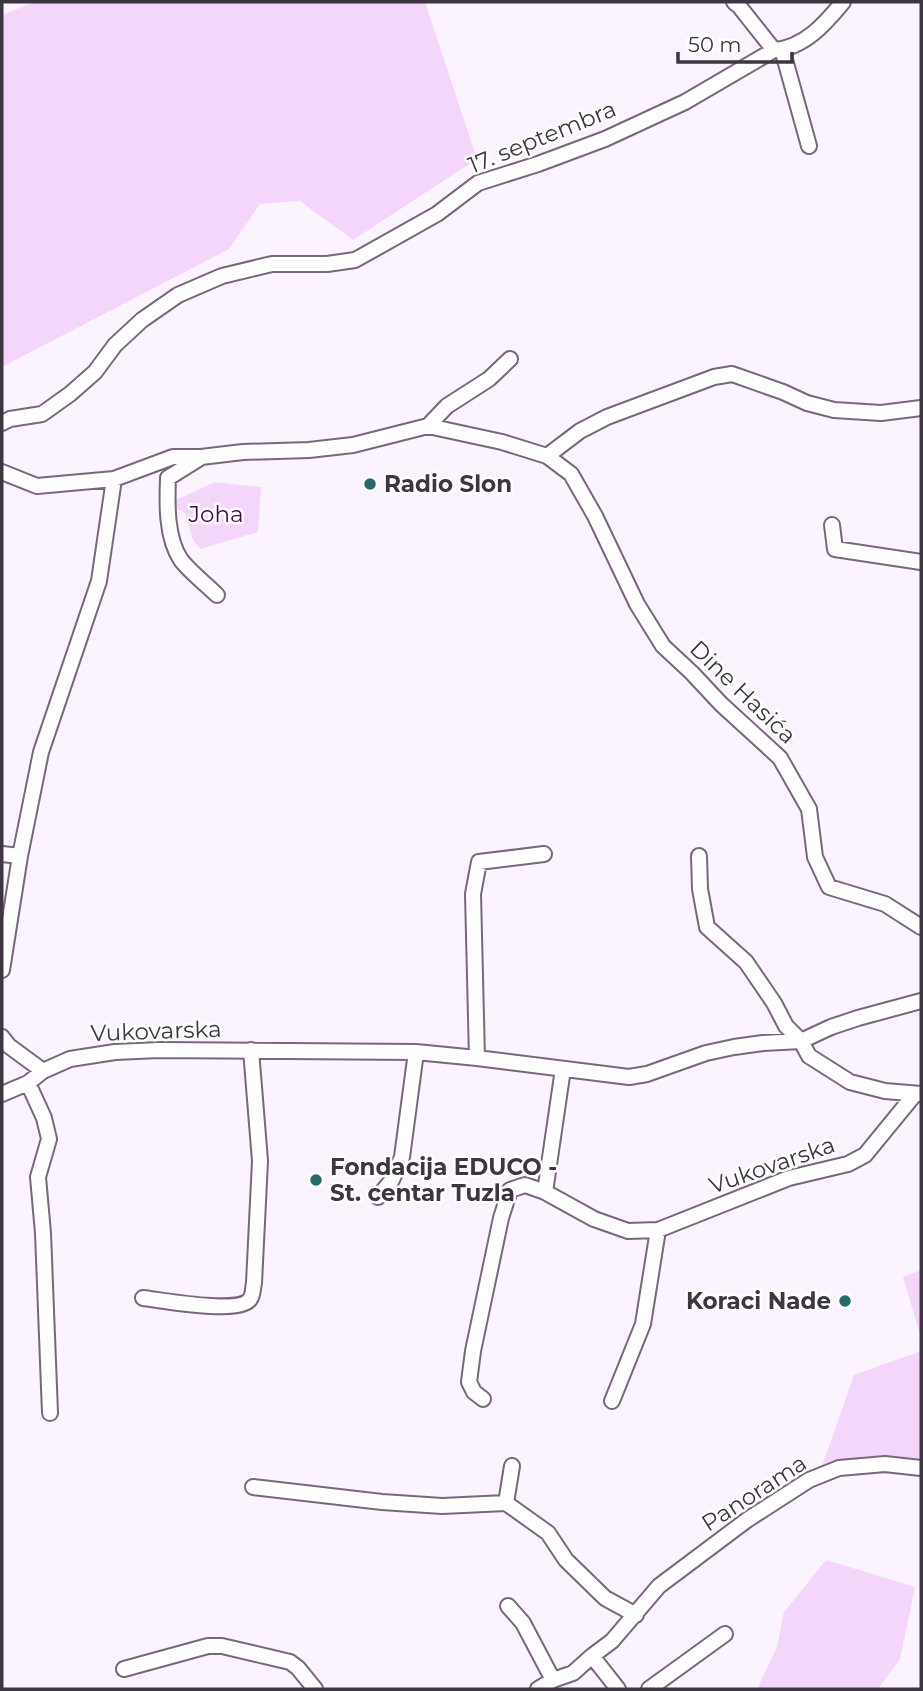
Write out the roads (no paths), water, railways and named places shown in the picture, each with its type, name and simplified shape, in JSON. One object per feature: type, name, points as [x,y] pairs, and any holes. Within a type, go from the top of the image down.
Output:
[{"type":"street","points":[[734,2],[778,50],[808,146]]},
{"type":"street","name":"17. septembra","points":[[2,423],[41,414],[70,394],[95,372],[115,345],[142,320],[178,295],[222,276],[272,264],[327,264],[355,260],[437,214],[478,183],[605,139],[685,102],[778,50],[800,43],[826,24],[843,2]]},
{"type":"street","points":[[428,426],[447,407],[489,379],[510,359]]},
{"type":"street","points":[[2,472],[37,486],[114,479],[173,457],[354,445],[428,426],[502,442],[547,456],[580,431],[607,417],[714,377],[733,374],[807,403],[834,410],[881,413],[921,408]]},
{"type":"street","name":"Dine Hasića","points":[[547,456],[571,474],[595,516],[637,604],[663,646],[780,758],[809,809],[815,857],[829,887],[885,904],[921,928]]},
{"type":"street","points":[[201,457],[168,478],[170,534],[181,559],[217,595]]},
{"type":"street","points":[[2,970],[20,856],[41,752],[99,581],[114,479]]},
{"type":"street","points":[[832,525],[835,549],[921,562]]},
{"type":"street","points":[[2,854],[20,856]]},
{"type":"street","points":[[477,1058],[472,894],[479,862],[544,854]]},
{"type":"street","name":"Vukovarska","points":[[699,856],[699,889],[707,927],[746,962],[786,1026],[801,1041],[809,1056],[850,1082],[885,1091],[918,1094]]},
{"type":"street","name":"Vukovarska","points":[[2,1094],[28,1083],[43,1071],[70,1059],[116,1052],[159,1050],[416,1052],[629,1077],[734,1047],[801,1041],[831,1027],[921,1000]]},
{"type":"street","points":[[2,1037],[9,1046],[43,1071]]},
{"type":"street","name":"Vukovarska","points":[[142,1298],[222,1307],[243,1305],[250,1299],[254,1283],[260,1161],[251,1051]]},
{"type":"street","points":[[378,1197],[392,1180],[402,1157],[416,1052]]},
{"type":"street","points":[[545,1192],[563,1069]]},
{"type":"street","points":[[28,1083],[44,1118],[49,1139],[38,1177],[43,1233],[50,1413]]},
{"type":"street","name":"Vukovarska","points":[[483,1399],[469,1382],[473,1351],[501,1218],[510,1190],[525,1185],[545,1192],[594,1219],[628,1231],[659,1230],[789,1178],[848,1164],[865,1155],[918,1094]]},
{"type":"street","points":[[612,1401],[643,1324],[659,1230]]},
{"type":"street","name":"Panorama","points":[[538,1689],[558,1685],[612,1641],[659,1586],[747,1520],[809,1480],[839,1468],[885,1464],[921,1468]]},
{"type":"street","points":[[506,1503],[512,1466]]},
{"type":"street","points":[[253,1487],[442,1506],[506,1503],[548,1534],[566,1560],[605,1598],[636,1615]]},
{"type":"street","points":[[508,1606],[523,1623],[558,1685]]},
{"type":"street","points":[[649,1689],[726,1634]]},
{"type":"street","points":[[124,1669],[208,1646],[222,1646],[290,1662],[316,1689]]},
{"type":"street","points":[[592,1656],[618,1689]]},
{"type":"place","name":"Radio Slon","points":[[370,484]]},
{"type":"place","name":"Fondacija EDUCO - St. centar Tuzla","points":[[316,1180]]},
{"type":"place","name":"Koraci Nade","points":[[845,1301]]},
{"type":"park label","name":"Joha","points":[[216,514]]}]
